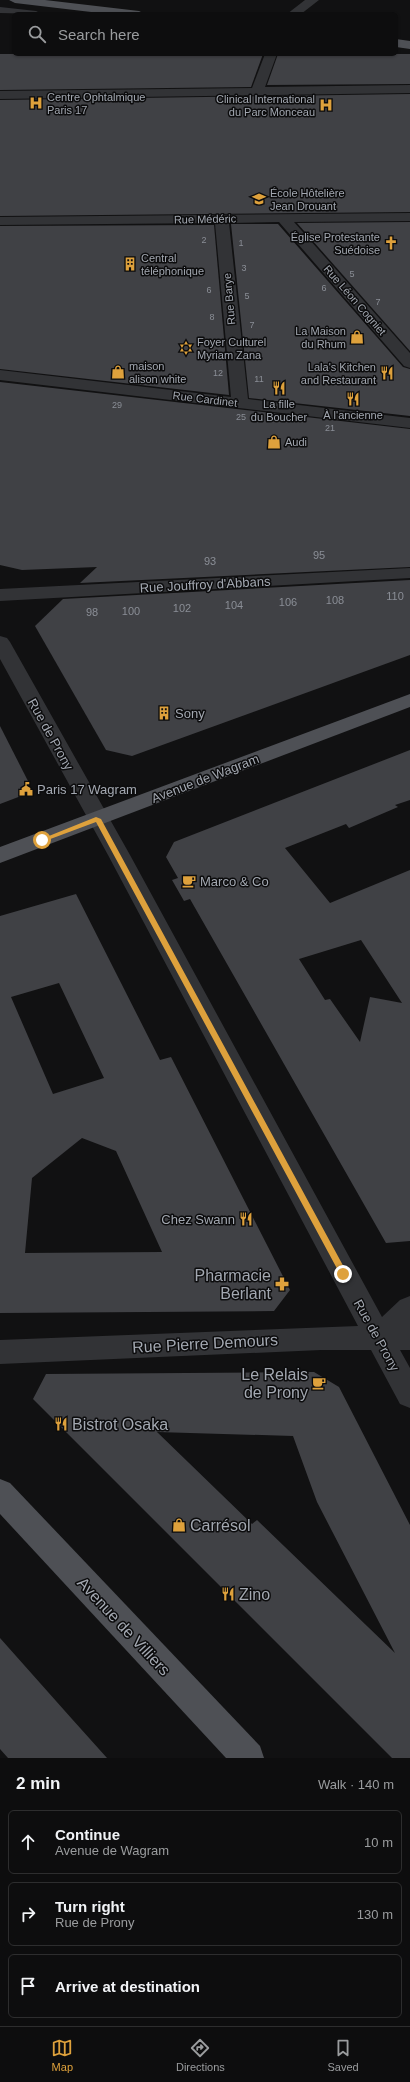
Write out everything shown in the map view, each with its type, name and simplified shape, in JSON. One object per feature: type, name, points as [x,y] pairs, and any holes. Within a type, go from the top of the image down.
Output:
[{"type":"main road","points":[[15,0],[121,12]]},
{"type":"main road","points":[[398,43],[410,45]]},
{"type":"main road","name":"Avenue de Wagram","points":[[0,856],[410,700]]},
{"type":"main road","name":"Avenue de Villiers","points":[[0,1493],[248,1758]]},
{"type":"street","points":[[296,12],[313,0]]},
{"type":"street","points":[[0,10],[18,12]]},
{"type":"street","points":[[261,95],[271,56]]},
{"type":"street","points":[[0,95],[261,95],[410,89]]},
{"type":"street","name":"Rue Médéric","points":[[0,221],[410,216]]},
{"type":"street","name":"Rue Léon Cogniet","points":[[283,218],[410,363]]},
{"type":"street","name":"Rue Barye","points":[[222,219],[240,403]]},
{"type":"street","name":"Rue Cardinet","points":[[0,375],[410,423]]},
{"type":"street","name":"Rue Jouffroy d'Abbans","points":[[0,595],[410,573]]},
{"type":"street","name":"Rue de Prony","points":[[0,642],[98,819],[410,1396]]},
{"type":"street","points":[[378,1338],[410,1308]]},
{"type":"street","name":"Rue Pierre Demours","points":[[0,1352],[321,1338],[410,1338]]},
{"type":"building","points":[[0,54],[12,54],[12,56],[262,56],[251,87],[0,90]]},
{"type":"building","points":[[398,54],[410,54],[410,84],[267,85],[277,56],[398,56]]},
{"type":"building","points":[[410,94],[410,212],[0,216],[0,100]]},
{"type":"building","points":[[410,222],[410,351],[297,223]]},
{"type":"building","points":[[231,224],[278,224],[403,367],[410,369],[410,416],[249,398]]},
{"type":"building","points":[[214,225],[229,395],[0,369],[0,226]]},
{"type":"building","points":[[0,382],[410,429],[410,567],[80,583],[97,567],[22,570],[0,565]]},
{"type":"building","points":[[410,580],[410,655],[132,756],[106,750],[35,626],[63,599]]},
{"type":"building","points":[[0,726],[29,783],[21,796],[0,804]]},
{"type":"building","points":[[410,750],[410,800],[395,805],[398,807],[349,828],[346,824],[285,848],[330,903],[410,870],[410,1241],[386,1243],[190,899],[184,901],[172,880],[178,878],[166,857],[174,842]],"holes":[[[361,940],[402,1003],[370,997],[360,1042],[330,999],[325,1000],[299,959]]]},
{"type":"building","points":[[76,894],[160,1060],[171,1057],[290,1290],[274,1311],[0,1313],[0,916]],"holes":[[[59,983],[104,1078],[53,1094],[11,997]],[[82,1138],[116,1151],[162,1252],[25,1253],[32,1178]]]},
{"type":"building","points":[[314,1372],[339,1387],[410,1525],[410,1758],[392,1758],[33,1399],[46,1374]],"holes":[[[157,1432],[293,1436],[317,1502],[395,1653],[257,1520],[252,1524]]]},
{"type":"building","points":[[0,1638],[107,1758],[8,1758],[0,1749]]},
{"type":"place","name":"Centre Ophtalmique Paris 17","points":[[36,103]]},
{"type":"place","name":"Clinical International du Parc Monceau","points":[[326,105]]},
{"type":"place","name":"École Hôtelière Jean Drouant","points":[[259,199]]},
{"type":"place","name":"Église Protestante Suédoise","points":[[391,243]]},
{"type":"place","name":"Central téléphonique","points":[[130,264]]},
{"type":"place","name":"La Maison du Rhum","points":[[357,337]]},
{"type":"place","name":"Foyer Culturel Myriam Zana","points":[[186,348]]},
{"type":"place","name":"maison alison white","points":[[118,372]]},
{"type":"place","name":"Lala's Kitchen and Restaurant","points":[[387,373]]},
{"type":"place","name":"La fille du Boucher","points":[[279,388]]},
{"type":"place","name":"À l'ancienne","points":[[353,399]]},
{"type":"place","name":"Audi","points":[[274,442]]},
{"type":"place","name":"Sony","points":[[164,713]]},
{"type":"place","name":"Paris 17 Wagram","points":[[26,789]]},
{"type":"place","name":"Marco & Co","points":[[189,881]]},
{"type":"place","name":"Chez Swann","points":[[246,1219]]},
{"type":"place","name":"Pharmacie Berlant","points":[[282,1284]]},
{"type":"place","name":"Le Relais de Prony","points":[[319,1383]]},
{"type":"place","name":"Bistrot Osaka","points":[[61,1424]]},
{"type":"place","name":"Carrésol","points":[[179,1525]]},
{"type":"place","name":"Zino","points":[[228,1594]]},
{"type":"route","points":[[42,840],[98,819],[119,855],[343,1274]]}]
